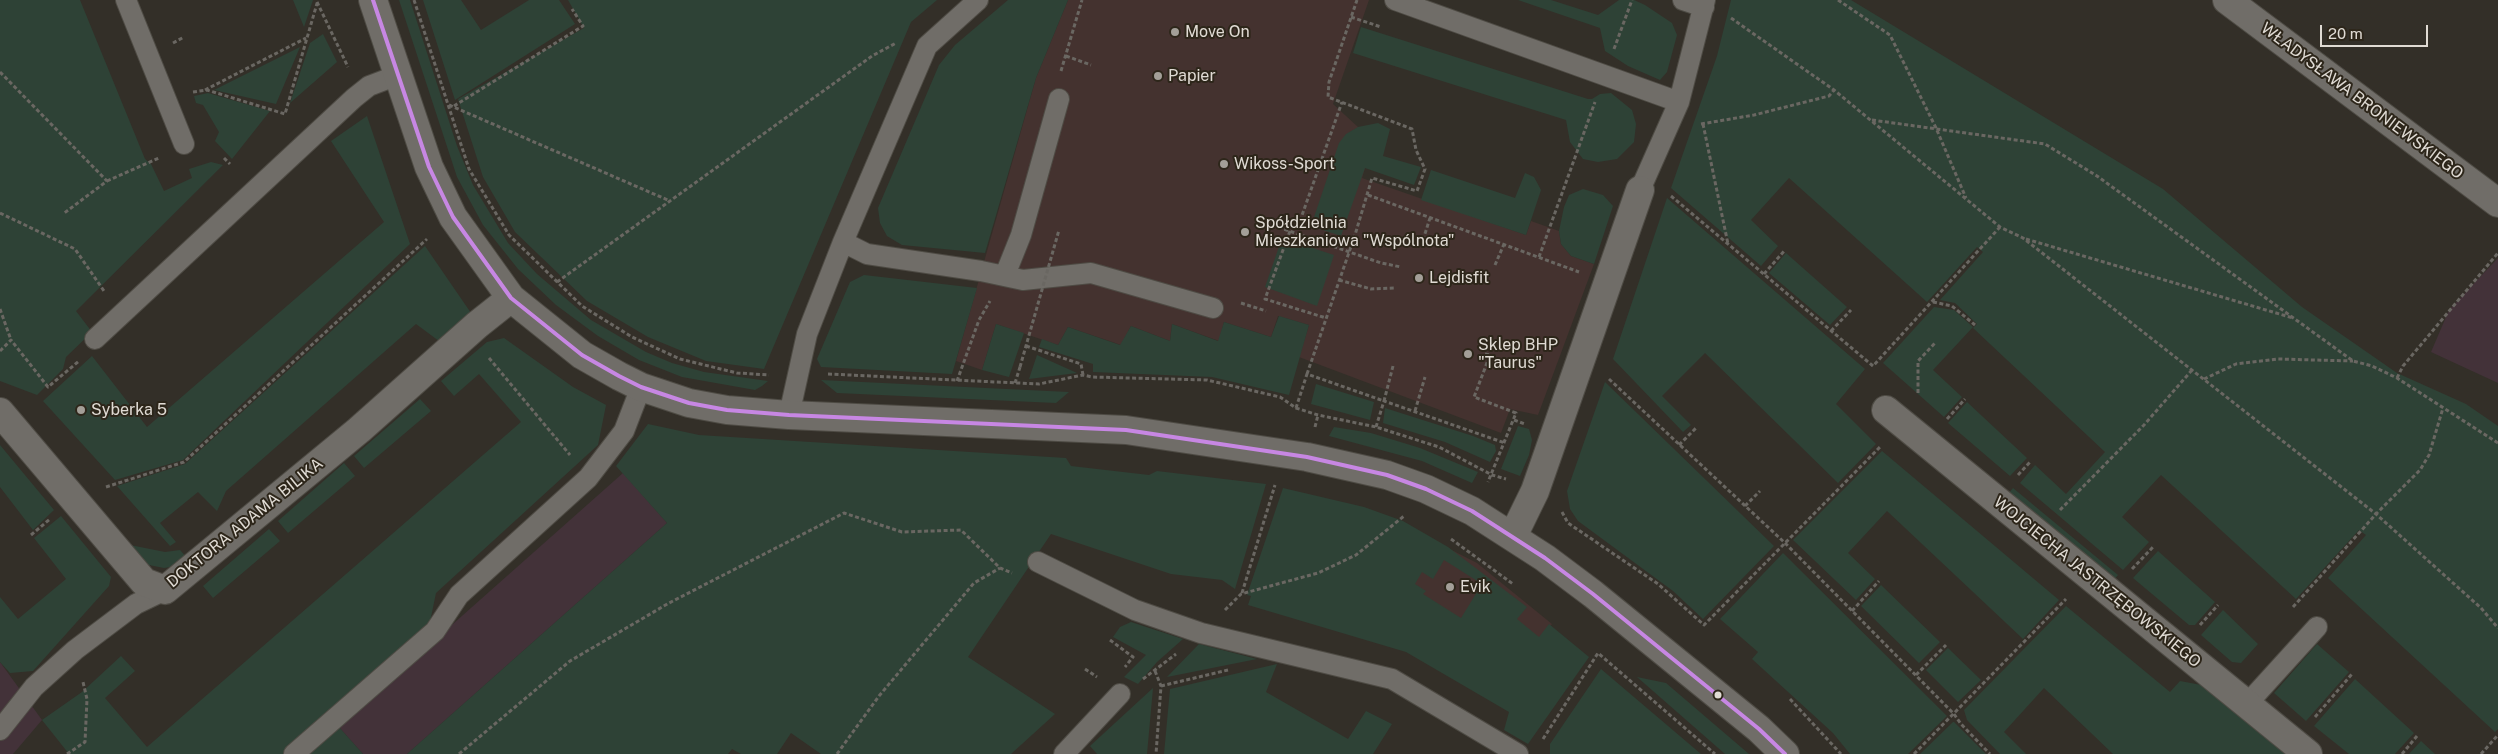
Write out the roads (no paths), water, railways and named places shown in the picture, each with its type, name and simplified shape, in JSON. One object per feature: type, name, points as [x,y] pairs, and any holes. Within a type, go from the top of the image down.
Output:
[{"type":"street","points":[[373,0],[428,167],[453,217],[511,298],[582,355],[641,387],[689,403],[727,410],[789,415],[1126,430],[1307,457],[1387,475],[1426,488],[1513,536],[1593,594],[1759,729],[1785,754]]},
{"type":"street","name":"WŁADYSŁAWA BRONIEWSKIEGO","points":[[2226,0],[2498,203]]},
{"type":"street","points":[[1513,536],[1535,491],[1652,191]]},
{"type":"street","name":"DOKTORA ADAMA BILIKA","points":[[0,412],[74,497],[144,582],[165,590],[359,430],[477,325],[511,298]]},
{"type":"street","name":"WOJCIECHA JASTRZĘBOWSKIEGO","points":[[1886,410],[2308,754]]},
{"type":"lane","points":[[126,0],[184,144]]},
{"type":"lane","points":[[789,415],[807,334],[843,242],[927,46],[978,0]]},
{"type":"lane","points":[[1395,0],[1679,102]]},
{"type":"lane","points":[[1652,191],[1679,102],[1704,4],[1683,0]]},
{"type":"lane","points":[[94,339],[360,94],[370,86],[398,76]]},
{"type":"lane","points":[[1005,275],[1021,235],[1059,99]]},
{"type":"lane","points":[[843,242],[867,254],[1005,275],[1023,280],[1091,273],[1214,308]]},
{"type":"lane","points":[[294,754],[435,631],[459,595],[588,478],[624,430],[641,387]]},
{"type":"lane","points":[[1038,562],[1135,610],[1201,632],[1392,679],[1518,754]]},
{"type":"lane","points":[[1,728],[34,687],[75,650],[136,604],[165,590]]},
{"type":"lane","points":[[2247,704],[2317,627]]},
{"type":"lane","points":[[1064,754],[1120,694]]},
{"type":"place","name":"Move On","points":[[1175,32]]},
{"type":"place","name":"Papier","points":[[1158,76]]},
{"type":"place","name":"Wikoss-Sport","points":[[1224,164]]},
{"type":"place","name":"Spółdzielnia Mieszkaniowa \"Wspólnota\"","points":[[1245,232]]},
{"type":"place","name":"Lejdisfit","points":[[1419,278]]},
{"type":"place","name":"Sklep BHP \"Taurus\"","points":[[1468,354]]},
{"type":"place","name":"Syberka 5","points":[[81,410]]},
{"type":"place","name":"Evik","points":[[1450,587]]}]
